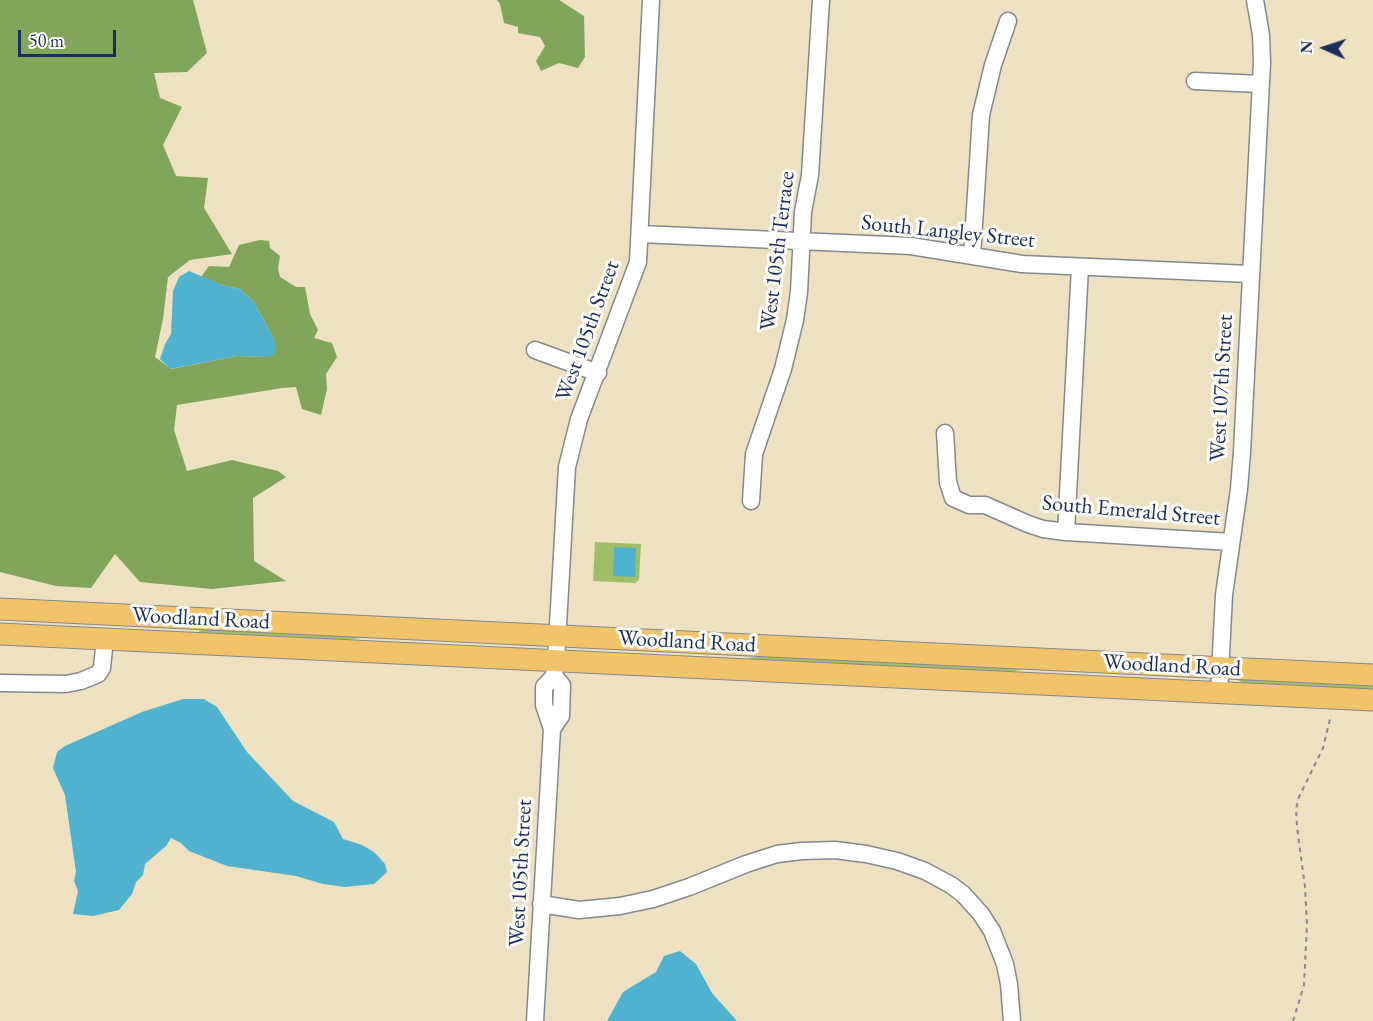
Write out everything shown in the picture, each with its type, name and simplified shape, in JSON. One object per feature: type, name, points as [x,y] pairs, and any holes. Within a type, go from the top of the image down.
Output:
[{"type":"main road","name":"Woodland Road","points":[[0,609],[1373,675]]},
{"type":"main road","points":[[147,641],[184,618]]},
{"type":"main road","name":"Woodland Road","points":[[0,634],[147,641],[555,668],[1373,700]]},
{"type":"street","name":"West 105th Street","points":[[535,1021],[552,729],[544,705],[544,687],[555,668],[567,467],[572,442],[638,262],[651,0]]},
{"type":"street","name":"West 105th Terrace","points":[[751,501],[754,454],[783,369],[799,292],[803,212],[810,175],[821,0]]},
{"type":"street","name":"West 107th Street","points":[[1219,693],[1224,595],[1242,452],[1262,51],[1255,0]]},
{"type":"street","points":[[972,256],[981,115],[993,65],[1008,21]]},
{"type":"street","points":[[1195,81],[1260,84]]},
{"type":"street","name":"South Langley Street","points":[[640,234],[911,246],[1022,264],[1250,274]]},
{"type":"street","points":[[1066,532],[1080,267]]},
{"type":"street","points":[[535,350],[598,373]]},
{"type":"street","name":"South Emerald Street","points":[[945,434],[948,482],[953,498],[969,505],[986,505],[1043,529],[1231,542]]},
{"type":"street","points":[[0,683],[55,684],[81,681],[98,674],[102,668],[105,639]]},
{"type":"street","points":[[542,904],[579,910],[620,906],[680,890],[777,854],[802,850],[835,850],[897,861],[925,871],[951,885],[981,914],[992,931],[1003,956],[1009,984],[1012,1021]]},
{"type":"path","points":[[1293,1021],[1304,985],[1307,924],[1296,809],[1299,797],[1323,748],[1332,713]]},
{"type":"green space","points":[[0,0],[193,0],[207,53],[187,72],[154,73],[160,98],[182,107],[163,145],[176,176],[208,178],[204,208],[232,254],[190,260],[168,277],[163,319],[155,357],[171,369],[237,356],[265,357],[275,341],[254,302],[240,289],[201,277],[209,266],[229,267],[239,245],[260,240],[269,241],[270,248],[280,256],[278,269],[280,277],[296,287],[305,287],[310,314],[318,330],[314,338],[332,343],[337,357],[326,374],[327,389],[321,415],[302,409],[296,387],[282,388],[177,405],[174,430],[187,471],[232,460],[278,471],[286,477],[253,498],[254,561],[286,581],[212,589],[140,582],[115,554],[91,588],[56,586],[0,572]]},
{"type":"green space","points":[[497,0],[559,0],[584,16],[585,57],[578,68],[559,63],[541,71],[536,61],[545,46],[540,37],[518,33],[518,27],[504,23]]},
{"type":"green space","points":[[595,542],[641,544],[639,580],[635,583],[593,581]]},
{"type":"green space","points":[[207,627],[361,634],[361,638],[339,641],[198,635],[198,632]]},
{"type":"green space","points":[[777,654],[1024,666],[1024,669],[1005,673],[748,663],[748,658]]},
{"type":"green space","points":[[1238,678],[1373,683],[1373,692],[1243,683]]},
{"type":"water","points":[[189,271],[222,285],[240,289],[254,302],[275,341],[274,355],[237,356],[170,369],[160,359],[171,334],[173,291],[179,277]]},
{"type":"water","points":[[614,547],[636,548],[635,577],[613,576]]},
{"type":"water","points":[[183,699],[204,699],[217,707],[247,752],[293,801],[334,822],[343,839],[362,845],[374,852],[385,864],[387,872],[374,884],[345,887],[323,884],[296,876],[227,866],[189,851],[181,843],[171,838],[166,846],[145,864],[143,875],[136,882],[132,894],[119,910],[93,916],[73,914],[78,891],[74,881],[76,872],[65,795],[53,768],[57,752],[65,746],[142,712]]},
{"type":"water","points":[[680,951],[696,964],[712,993],[737,1021],[607,1021],[623,992],[656,972],[664,956]]}]
